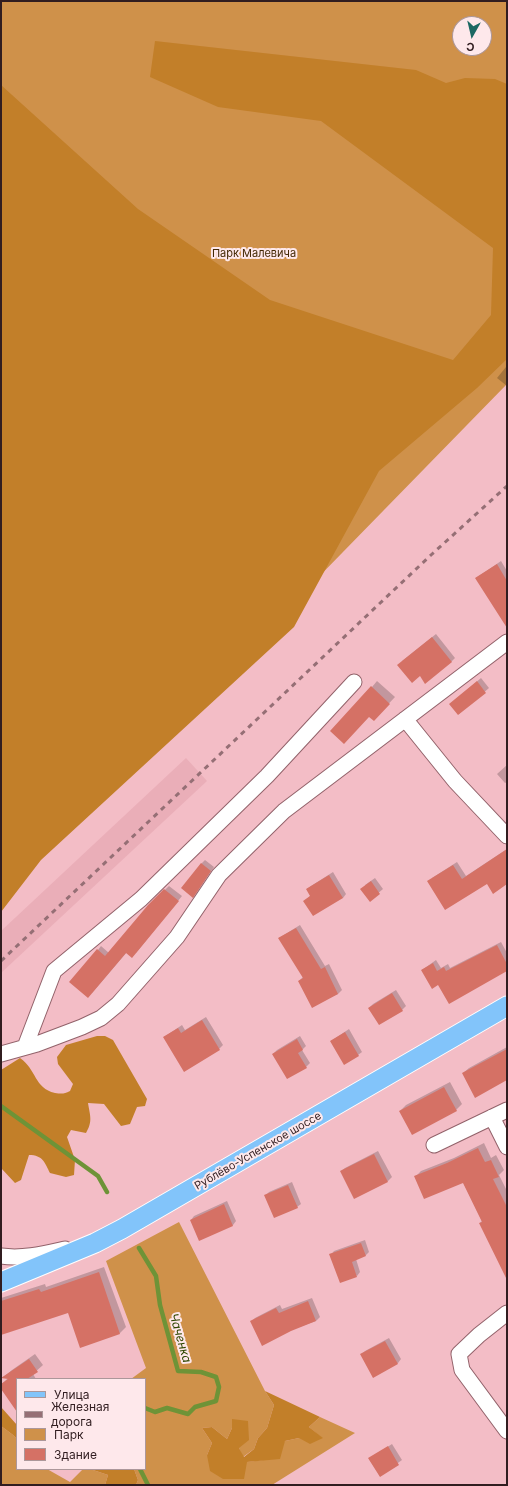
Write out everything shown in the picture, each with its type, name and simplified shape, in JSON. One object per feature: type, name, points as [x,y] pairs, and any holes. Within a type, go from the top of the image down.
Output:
[{"type":"main road","name":"Рублёво-Успенское шоссе","points":[[1,1282],[95,1243],[122,1229],[507,1006]]},
{"type":"street","points":[[1,1054],[38,1044],[101,1018],[118,1004],[176,937],[219,875],[284,811],[507,642]]},
{"type":"street","points":[[25,1047],[54,970],[141,899],[267,776],[354,682]]},
{"type":"street","points":[[405,718],[455,781],[507,836]]},
{"type":"street","points":[[434,1145],[507,1110]]},
{"type":"street","points":[[492,1117],[507,1147]]},
{"type":"street","points":[[1,1256],[15,1258],[30,1257],[95,1243]]},
{"type":"street","points":[[507,1313],[479,1335],[459,1354],[462,1370],[507,1431]]},
{"type":"shaded area","name":"Парк Малевича","points":[[155,41],[416,70],[446,83],[465,78],[495,79],[507,84],[507,359],[477,388],[379,471],[294,627],[41,860],[1,912],[1,85],[138,209],[270,300],[453,360],[491,315],[493,248],[321,121],[218,107],[150,77]]},
{"type":"shaded area","points":[[186,758],[207,781],[1,973],[1,931]]},
{"type":"shaded area","points":[[97,1036],[105,1036],[113,1040],[147,1099],[145,1106],[137,1107],[130,1124],[121,1126],[104,1104],[88,1103],[90,1122],[86,1133],[71,1130],[67,1137],[75,1160],[74,1175],[66,1177],[50,1173],[43,1160],[37,1156],[29,1155],[21,1180],[15,1183],[1,1168],[1,1070],[20,1058],[30,1068],[39,1083],[48,1091],[61,1094],[66,1093],[70,1091],[73,1084],[58,1064],[57,1057],[66,1045]]},
{"type":"shaded area","points":[[265,1391],[320,1417],[309,1427],[323,1438],[310,1444],[299,1438],[285,1441],[280,1459],[247,1462],[244,1479],[223,1479],[210,1471],[207,1455],[212,1443],[202,1428],[212,1427],[227,1439],[232,1428],[232,1419],[248,1421],[249,1440],[239,1448],[244,1457],[254,1449],[258,1438],[267,1428],[274,1405]]},
{"type":"shaded area","points":[[1,1407],[16,1424],[16,1438],[13,1435],[1,1426]]},
{"type":"shaded area","points":[[93,1470],[134,1470],[138,1480],[136,1485],[105,1485],[108,1475]]},
{"type":"green space","name":"Парк Малевича","points":[[1,1],[507,1],[507,384],[219,679],[1,893]]},
{"type":"green space","points":[[179,1222],[265,1391],[274,1405],[267,1428],[258,1438],[254,1449],[243,1457],[232,1428],[227,1439],[212,1427],[202,1428],[212,1443],[207,1455],[247,1462],[263,1460],[285,1441],[299,1438],[322,1438],[309,1427],[320,1417],[355,1433],[272,1485],[136,1485],[138,1480],[134,1470],[146,1470],[146,1378],[132,1378],[146,1368],[106,1261]]},
{"type":"green space","points":[[1,1426],[16,1438],[16,1470],[49,1470],[70,1482],[82,1470],[93,1470],[108,1475],[105,1485],[1,1485]]},
{"type":"building","points":[[497,564],[507,581],[507,628],[475,578]]},
{"type":"building","points":[[432,637],[452,662],[425,684],[420,676],[412,683],[397,665]]},
{"type":"building","points":[[477,681],[486,693],[458,715],[449,704]]},
{"type":"building","points":[[371,686],[390,704],[374,721],[369,717],[344,744],[330,731]]},
{"type":"building","points":[[507,849],[507,884],[493,894],[487,884],[445,910],[427,881],[453,865],[462,879]]},
{"type":"building","points":[[201,863],[211,871],[193,898],[181,888]]},
{"type":"building","points":[[329,875],[343,898],[313,916],[303,901],[310,896],[306,889]]},
{"type":"building","points":[[371,881],[380,894],[370,902],[360,889]]},
{"type":"building","points":[[164,889],[179,901],[132,958],[126,953],[88,998],[69,982],[97,949],[105,956],[148,905]]},
{"type":"building","points":[[296,928],[321,969],[325,967],[338,994],[312,1008],[298,981],[303,978],[278,938]]},
{"type":"building","points":[[497,945],[507,964],[507,971],[449,1004],[438,985],[432,989],[421,970],[433,963],[437,971],[444,967],[446,971]]},
{"type":"building","points":[[392,993],[403,1011],[379,1025],[368,1008]]},
{"type":"building","points":[[202,1020],[220,1050],[184,1072],[163,1037],[178,1028],[181,1033]]},
{"type":"building","points":[[345,1032],[359,1056],[344,1065],[330,1041]]},
{"type":"building","points":[[297,1039],[303,1050],[298,1053],[307,1068],[287,1079],[272,1054]]},
{"type":"building","points":[[507,1049],[507,1080],[475,1098],[462,1073]]},
{"type":"building","points":[[444,1087],[457,1111],[412,1135],[399,1111]]},
{"type":"building","points":[[478,1148],[485,1162],[491,1160],[499,1177],[493,1179],[507,1207],[507,1280],[479,1223],[482,1222],[463,1183],[424,1199],[414,1176],[447,1163]]},
{"type":"building","points":[[374,1154],[388,1182],[354,1199],[340,1171]]},
{"type":"building","points":[[288,1185],[298,1208],[274,1218],[264,1195]]},
{"type":"building","points":[[224,1204],[233,1226],[199,1241],[190,1220]]},
{"type":"building","points":[[361,1243],[366,1256],[352,1262],[357,1277],[340,1283],[329,1254]]},
{"type":"building","points":[[99,1272],[120,1334],[80,1348],[68,1313],[1,1335],[1,1301],[39,1289],[41,1292]]},
{"type":"building","points":[[308,1301],[316,1321],[291,1331],[262,1346],[250,1321],[276,1308],[279,1313]]},
{"type":"building","points":[[385,1341],[398,1364],[373,1378],[360,1354]]},
{"type":"building","points":[[29,1359],[38,1372],[29,1378],[16,1378],[16,1411],[1,1389],[1,1384],[8,1379],[1,1378]]},
{"type":"building","points":[[388,1446],[399,1465],[380,1477],[368,1458]]},
{"type":"waterway","name":"Чаченка","points":[[1,1106],[98,1176],[107,1192]]},
{"type":"waterway","name":"Чаченка","points":[[139,1248],[156,1276],[160,1305],[178,1371],[201,1372],[216,1377],[219,1387],[216,1401],[195,1407],[188,1414],[167,1408],[155,1412],[146,1408]]},
{"type":"waterway","name":"Чаченка","points":[[140,1470],[148,1485]]},
{"type":"railway","points":[[1,961],[431,555],[507,486]]}]
